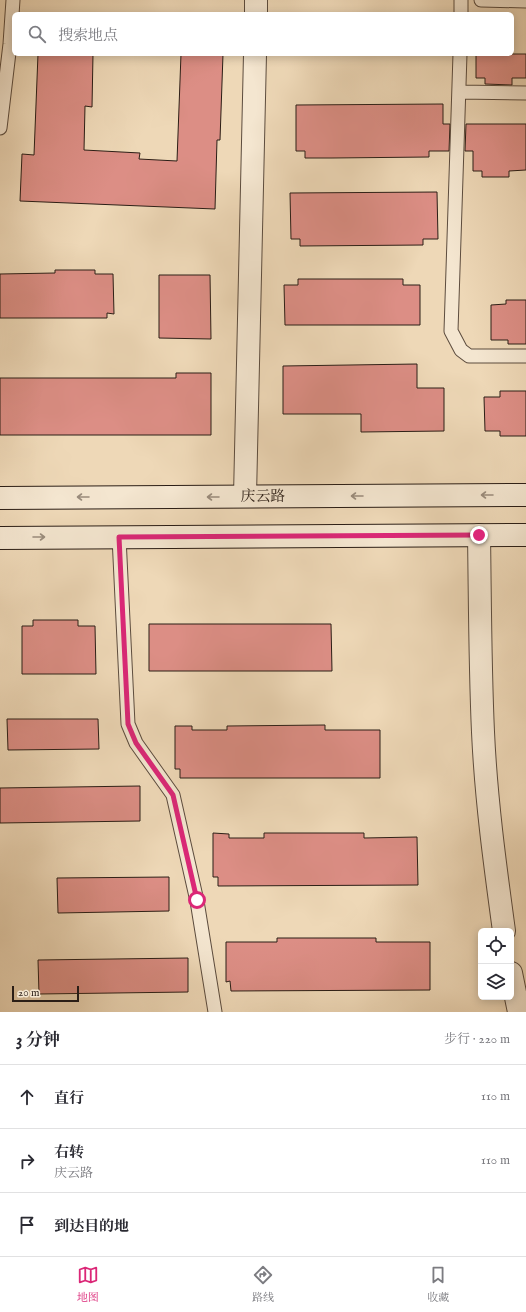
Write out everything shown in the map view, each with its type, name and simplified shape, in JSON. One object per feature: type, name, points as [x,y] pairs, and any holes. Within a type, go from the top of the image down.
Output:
[{"type":"main road","points":[[256,0],[256,12]]},
{"type":"main road","points":[[245,496],[255,56]]},
{"type":"main road","name":"庆云路","points":[[0,498],[526,495]]},
{"type":"main road","points":[[479,535],[483,732],[487,794],[504,928]]},
{"type":"main road","points":[[0,538],[526,535]]},
{"type":"main road","points":[[514,988],[519,1012]]},
{"type":"lane","points":[[12,12],[13,0]]},
{"type":"lane","points":[[461,0],[461,12]]},
{"type":"lane","points":[[481,0],[526,1]]},
{"type":"lane","points":[[0,128],[10,51],[12,17]]},
{"type":"lane","points":[[460,56],[451,331],[461,350],[470,356],[526,356]]},
{"type":"lane","points":[[459,92],[526,93]]},
{"type":"lane","points":[[119,537],[128,724],[136,743],[173,795],[197,900],[215,1012]]},
{"type":"building","points":[[514,54],[526,54],[526,78],[512,78],[512,85],[485,84],[485,78],[476,78],[476,56],[514,56]]},
{"type":"building","points":[[38,56],[93,56],[92,107],[85,106],[84,150],[140,153],[139,159],[177,161],[181,56],[223,56],[220,140],[217,140],[215,209],[20,201],[22,154],[34,155]]},
{"type":"building","points":[[443,104],[443,124],[450,124],[449,151],[429,151],[429,157],[305,158],[305,151],[296,151],[296,105]]},
{"type":"building","points":[[466,124],[526,124],[526,170],[509,171],[509,177],[482,177],[482,171],[473,171],[473,151],[465,151]]},
{"type":"building","points":[[437,192],[438,239],[423,239],[423,245],[300,246],[300,239],[291,239],[290,193]]},
{"type":"building","points":[[55,270],[95,270],[95,274],[113,274],[114,314],[107,313],[107,318],[0,318],[0,274],[55,273]]},
{"type":"building","points":[[159,275],[210,275],[211,339],[159,338]]},
{"type":"building","points":[[298,279],[403,279],[403,285],[420,285],[420,325],[285,325],[284,285],[298,285]]},
{"type":"building","points":[[506,300],[526,300],[526,344],[508,344],[508,340],[491,340],[491,305],[506,304]]},
{"type":"building","points":[[417,364],[417,388],[444,388],[444,431],[361,432],[361,414],[283,414],[283,366]]},
{"type":"building","points":[[176,373],[211,373],[211,435],[0,435],[0,378],[176,378]]},
{"type":"building","points":[[500,391],[526,391],[526,436],[500,436],[500,431],[485,431],[484,397],[500,397]]},
{"type":"building","points":[[33,620],[78,620],[78,626],[95,626],[96,674],[22,674],[22,626],[33,626]]},
{"type":"building","points":[[149,624],[331,624],[332,671],[149,671]]},
{"type":"building","points":[[7,719],[98,719],[99,749],[8,750]]},
{"type":"building","points":[[325,725],[325,730],[380,730],[380,778],[180,778],[180,769],[175,769],[175,726],[192,726],[192,730],[227,730],[227,726]]},
{"type":"building","points":[[140,786],[140,821],[0,823],[0,788]]},
{"type":"building","points":[[213,833],[229,834],[229,838],[264,838],[264,833],[364,833],[364,838],[417,837],[418,885],[218,886],[218,877],[213,877]]},
{"type":"building","points":[[169,877],[169,911],[58,913],[57,878]]},
{"type":"building","points":[[277,938],[376,938],[376,942],[430,942],[430,990],[231,991],[230,981],[226,982],[226,942],[277,942]]},
{"type":"building","points":[[188,958],[188,992],[39,994],[38,960]]},
{"type":"route","points":[[197,900],[173,795],[136,743],[128,724],[119,537],[479,535]]}]
